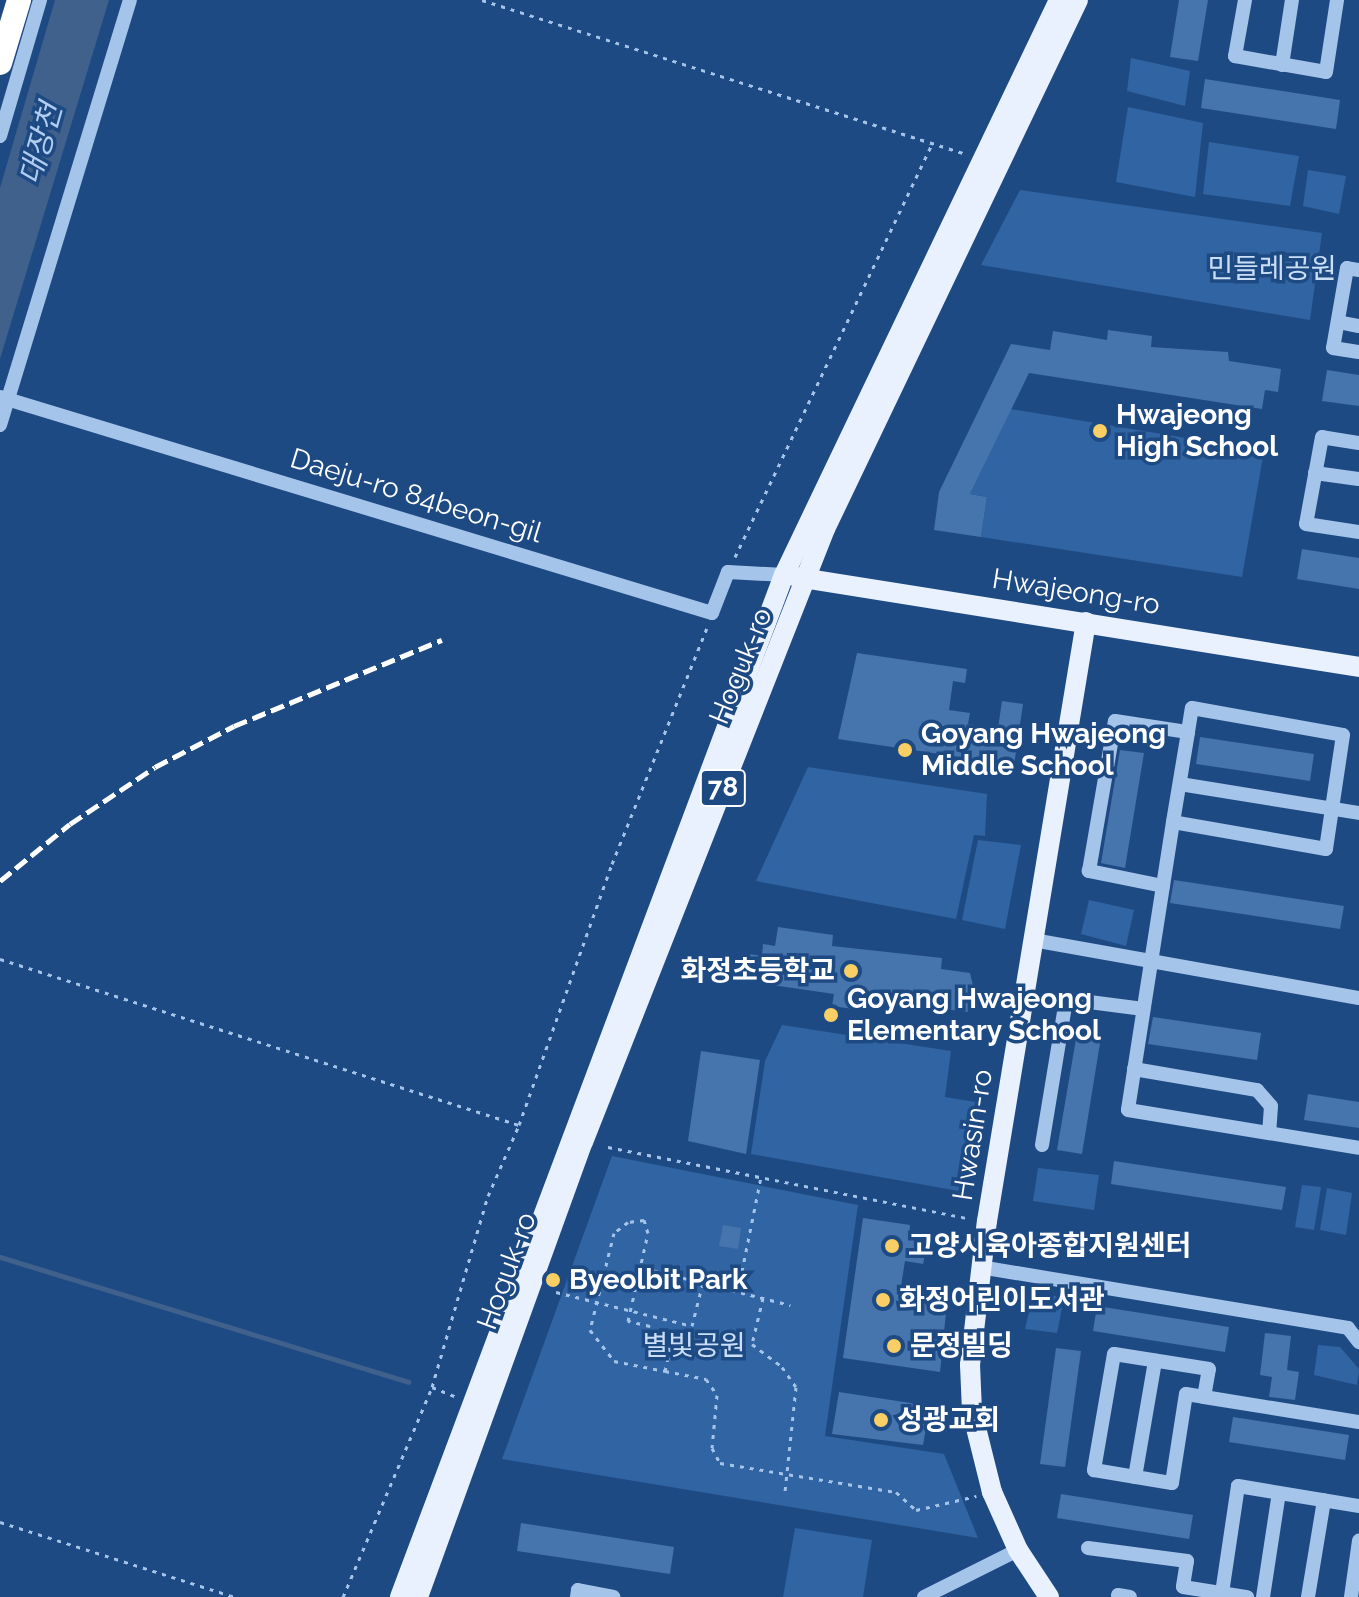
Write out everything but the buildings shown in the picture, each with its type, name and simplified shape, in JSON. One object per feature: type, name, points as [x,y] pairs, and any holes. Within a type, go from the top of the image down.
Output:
[{"type":"highway","points":[[0,63],[19,0]]},
{"type":"main road","name":"Hoguk-ro","points":[[400,1597],[784,575],[980,159],[1059,0]]},
{"type":"main road","name":"Hoguk-ro","points":[[418,1597],[583,1142],[806,578],[1078,0]]},
{"type":"main road","name":"Hwajeong-ro","points":[[784,575],[1359,667]]},
{"type":"main road","name":"Hwasin-ro","points":[[1049,1597],[1018,1550],[992,1492],[972,1412],[972,1317],[1086,622]]},
{"type":"street","points":[[0,136],[40,0]]},
{"type":"street","points":[[0,425],[4,398],[130,0]]},
{"type":"street","points":[[1245,0],[1235,56],[1326,72],[1337,0]]},
{"type":"street","points":[[1282,65],[1292,0]]},
{"type":"street","points":[[1359,270],[1347,268],[1333,348],[1359,352]]},
{"type":"street","points":[[1338,322],[1359,326]]},
{"type":"street","name":"Daeju-ro 84beon-gil","points":[[4,398],[712,613]]},
{"type":"street","points":[[1359,443],[1322,437],[1306,524],[1359,532]]},
{"type":"street","points":[[1315,473],[1359,479]]},
{"type":"street","points":[[712,613],[728,572],[784,575]]},
{"type":"street","points":[[1173,822],[1326,849],[1343,735],[1192,708],[1180,784],[1173,822],[1150,963],[1128,1110],[1359,1148]]},
{"type":"street","points":[[1163,886],[1089,871],[1115,721],[1188,732]]},
{"type":"street","points":[[1180,784],[1359,813]]},
{"type":"street","points":[[1033,940],[1359,998]]},
{"type":"street","points":[[1042,1145],[1065,1006],[1074,1000],[1143,1009]]},
{"type":"street","points":[[1134,1069],[1257,1090],[1271,1106],[1269,1133]]},
{"type":"street","points":[[980,1267],[1348,1328],[1359,1342]]},
{"type":"street","points":[[1204,1397],[1209,1369],[1114,1354],[1094,1470],[1172,1483],[1186,1394],[1204,1397],[1359,1422]]},
{"type":"street","points":[[1135,1477],[1155,1361]]},
{"type":"street","points":[[1222,1593],[1238,1486],[1359,1506]]},
{"type":"street","points":[[1263,1597],[1279,1493]]},
{"type":"street","points":[[1308,1597],[1324,1500]]},
{"type":"street","points":[[1354,1594],[1359,1541]]},
{"type":"street","points":[[1088,1548],[1187,1561],[1183,1592],[1247,1597]]},
{"type":"street","points":[[924,1597],[1018,1550]]},
{"type":"street","points":[[577,1597],[578,1590],[613,1597]]},
{"type":"path","points":[[482,0],[980,159]]},
{"type":"path","points":[[728,572],[933,142]]},
{"type":"path","points":[[343,1597],[432,1387],[488,1196],[519,1125],[612,864],[712,613]]},
{"type":"path","points":[[0,959],[519,1125]]},
{"type":"path","points":[[608,1147],[966,1218]]},
{"type":"path","points":[[738,1291],[761,1177]]},
{"type":"path","points":[[665,1371],[670,1349],[650,1326],[628,1321],[644,1268],[648,1233],[644,1220],[628,1222],[614,1233],[590,1330],[614,1361],[665,1371],[706,1379],[717,1395],[712,1448],[720,1463],[896,1492],[916,1510],[976,1496]]},
{"type":"path","points":[[644,1268],[790,1305]]},
{"type":"path","points":[[556,1292],[692,1326],[703,1282]]},
{"type":"path","points":[[763,1298],[752,1344],[782,1367],[796,1387],[785,1492]]},
{"type":"path","points":[[432,1387],[457,1397]]},
{"type":"path","points":[[0,1522],[235,1597]]},
{"type":"green space","points":[[1131,58],[1190,71],[1185,106],[1127,91]]},
{"type":"green space","points":[[1128,107],[1203,123],[1195,197],[1116,182]]},
{"type":"green space","points":[[1209,142],[1299,156],[1290,206],[1203,194]]},
{"type":"green space","points":[[1308,170],[1346,176],[1339,214],[1303,206]]},
{"type":"green space","name":"민들레공원","points":[[1020,190],[1322,233],[1310,320],[981,265]]},
{"type":"green space","points":[[1011,409],[1264,451],[1242,577],[981,537],[987,497],[970,494]]},
{"type":"green space","points":[[808,767],[987,794],[985,836],[974,835],[956,919],[756,881]]},
{"type":"green space","points":[[978,840],[1021,845],[1005,929],[962,920]]},
{"type":"green space","points":[[1089,900],[1134,910],[1126,946],[1081,934]]},
{"type":"green space","points":[[782,1025],[951,1051],[945,1097],[975,1102],[959,1191],[751,1154],[765,1061]]},
{"type":"green space","name":"별빛공원","points":[[612,1156],[858,1205],[825,1436],[944,1454],[978,1538],[502,1459]]},
{"type":"green space","points":[[1038,1168],[1099,1175],[1094,1210],[1033,1201]]},
{"type":"green space","points":[[1302,1185],[1321,1187],[1314,1230],[1295,1227]]},
{"type":"green space","points":[[1327,1188],[1352,1193],[1346,1235],[1320,1230]]},
{"type":"green space","points":[[1034,1291],[1064,1298],[1057,1333],[1025,1329]]},
{"type":"green space","points":[[1318,1345],[1340,1347],[1359,1369],[1357,1385],[1314,1375]]},
{"type":"green space","points":[[795,1528],[872,1540],[863,1597],[783,1597]]},
{"type":"water","name":"대장천","points":[[55,0],[109,0],[0,359],[0,188]]},
{"type":"waterway","points":[[0,1257],[408,1382]]},
{"type":"railway","points":[[0,881],[70,824],[155,767],[234,726],[442,640]]},
{"type":"place","name":"Hwajeong High School","points":[[1100,431]]},
{"type":"place","name":"Goyang Hwajeong Middle School","points":[[905,750]]},
{"type":"place","name":"화정초등학교","points":[[851,971]]},
{"type":"place","name":"Goyang Hwajeong Elementary School","points":[[831,1015]]},
{"type":"place","name":"고양시육아종합지원센터","points":[[892,1246]]},
{"type":"place","name":"Byeolbit Park","points":[[553,1280]]},
{"type":"place","name":"화정어린이도서관","points":[[883,1300]]},
{"type":"place","name":"문정빌딩","points":[[894,1346]]},
{"type":"place","name":"성광교회","points":[[881,1420]]}]
